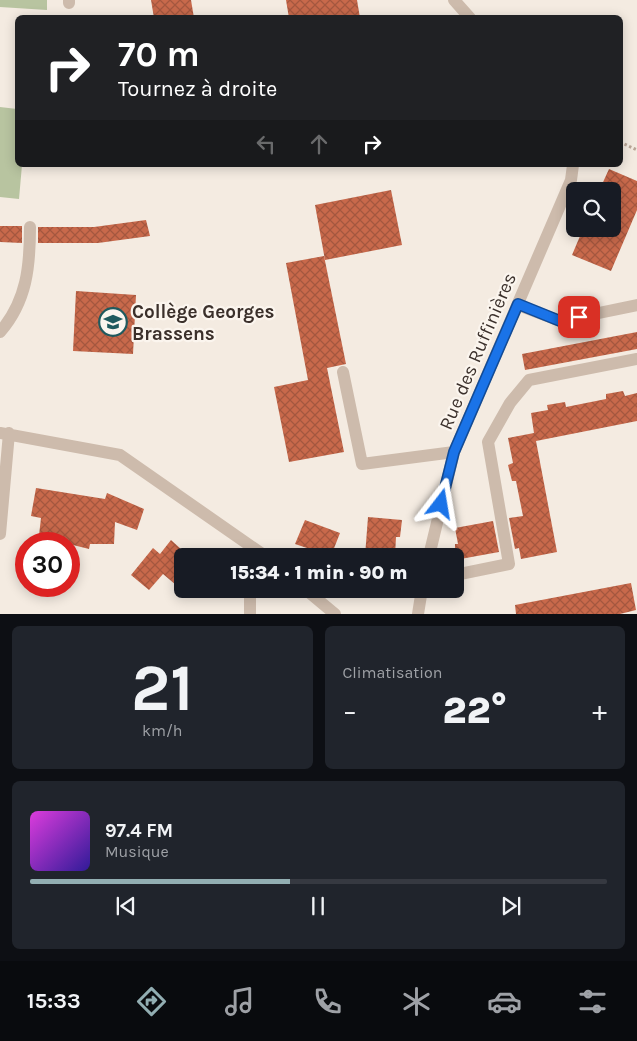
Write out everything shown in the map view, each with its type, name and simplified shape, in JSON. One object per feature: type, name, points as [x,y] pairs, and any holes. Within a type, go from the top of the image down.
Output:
[{"type":"street","points":[[454,0],[467,15]]},
{"type":"street","name":"Rue des Ruffinières","points":[[430,548],[454,452],[571,180],[573,167]]},
{"type":"street","points":[[0,332],[9,322],[22,299],[30,267],[30,227]]},
{"type":"street","points":[[518,304],[560,321],[637,305]]},
{"type":"street","points":[[464,573],[509,564],[488,442],[510,403],[529,380],[637,359]]},
{"type":"street","points":[[343,372],[362,464],[454,452]]},
{"type":"street","points":[[0,534],[5,433],[120,455],[247,548]]},
{"type":"street","points":[[250,598],[250,614]]},
{"type":"street","points":[[316,598],[335,614]]},
{"type":"street","points":[[418,614],[421,598]]},
{"type":"path","points":[[623,143],[637,150]]},
{"type":"green space","points":[[0,0],[47,0],[47,10],[0,7]]},
{"type":"green space","points":[[0,107],[15,109],[15,167],[22,167],[19,199],[0,197]]},
{"type":"building","points":[[151,0],[191,0],[194,15],[154,15]]},
{"type":"building","points":[[286,0],[357,0],[360,15],[288,15]]},
{"type":"building","points":[[609,169],[637,181],[637,210],[611,271],[572,255],[580,237],[621,237],[621,182],[603,182]]},
{"type":"building","points":[[391,190],[402,245],[325,260],[315,205]]},
{"type":"building","points":[[146,220],[150,236],[98,243],[38,243],[38,227],[94,227]]},
{"type":"building","points":[[0,226],[22,226],[22,243],[0,242]]},
{"type":"building","points":[[324,256],[346,364],[327,368],[344,452],[289,462],[274,387],[308,380],[286,263]]},
{"type":"building","points":[[76,291],[136,295],[133,354],[73,351]]},
{"type":"building","points":[[637,332],[637,349],[525,370],[522,354]]},
{"type":"building","points":[[623,391],[625,396],[637,393],[637,421],[536,441],[557,552],[521,559],[519,548],[515,549],[509,518],[523,516],[516,481],[512,481],[508,465],[513,463],[508,438],[534,433],[531,413],[548,410],[547,405],[565,402],[566,407],[606,399],[606,394]]},
{"type":"building","points":[[36,488],[105,499],[107,493],[144,509],[137,530],[115,522],[114,544],[90,544],[89,549],[80,547],[80,532],[39,532],[41,518],[31,516]]},
{"type":"building","points":[[368,517],[402,520],[400,537],[396,537],[395,548],[366,548]]},
{"type":"building","points":[[305,520],[340,533],[334,548],[307,548],[295,544]]},
{"type":"building","points":[[493,521],[499,552],[464,558],[464,548],[455,548],[455,544],[458,544],[455,528]]},
{"type":"building","points":[[171,540],[180,548],[174,548],[174,583],[163,574],[149,590],[131,575],[153,548],[160,554]]},
{"type":"building","points":[[631,583],[636,610],[620,614],[516,614],[515,605]]},
{"type":"place","name":"Collège Georges Brassens","points":[[113,322]]},
{"type":"route","points":[[441,504],[454,452],[518,304],[560,321],[579,317]]}]
